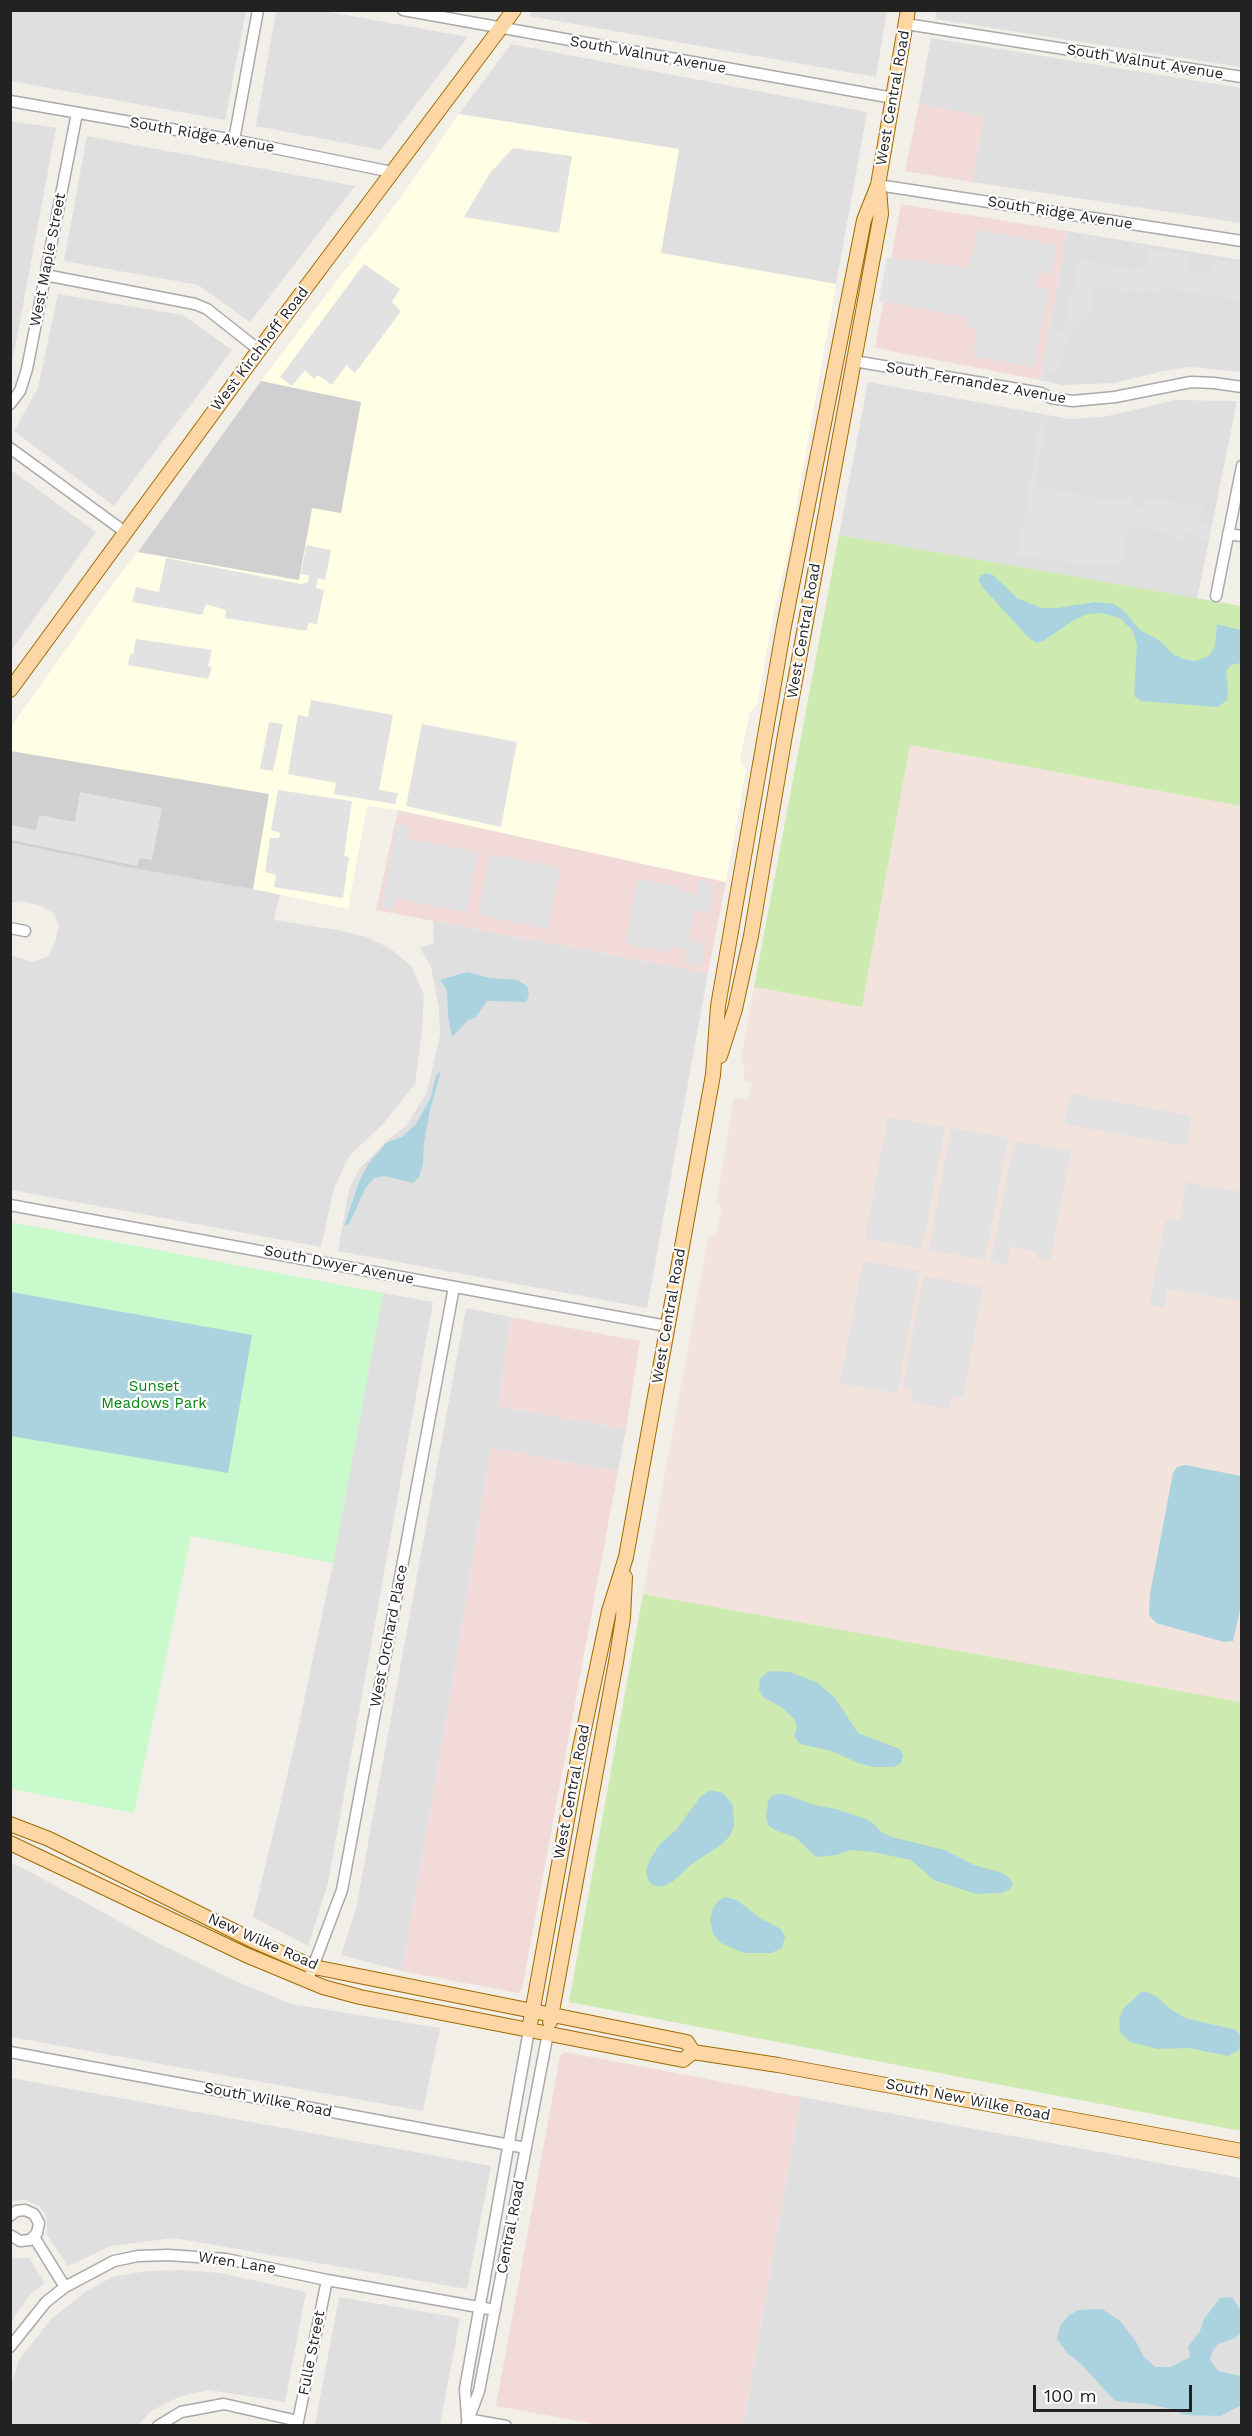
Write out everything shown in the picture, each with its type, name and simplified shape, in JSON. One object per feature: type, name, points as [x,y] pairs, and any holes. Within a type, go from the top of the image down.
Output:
[{"type":"main road","name":"West Kirchhoff Road","points":[[10,690],[259,350],[514,10]]},
{"type":"main road","name":"West Central Road","points":[[548,2033],[623,1618],[626,1557],[713,1075],[718,1006],[784,626],[864,220],[878,185],[907,17]]},
{"type":"main road","name":"West Central Road","points":[[713,1075],[735,1009],[751,936],[881,214],[878,185]]},
{"type":"main road","name":"West Central Road","points":[[529,2030],[580,1748],[609,1611],[626,1557]]},
{"type":"main road","name":"New Wilke Road","points":[[10,1824],[49,1839],[252,1940],[314,1967],[532,2012]]},
{"type":"main road","name":"New Wilke Road","points":[[10,1843],[246,1955],[307,1981],[360,1997],[529,2030]]},
{"type":"main road","name":"South New Wilke Road","points":[[532,2012],[687,2042],[693,2052]]},
{"type":"main road","name":"South New Wilke Road","points":[[529,2030],[682,2060],[693,2052],[778,2065],[1242,2151]]},
{"type":"street","points":[[234,140],[258,10]]},
{"type":"street","name":"South Walnut Avenue","points":[[403,10],[893,98]]},
{"type":"street","name":"South Walnut Avenue","points":[[907,17],[1242,77]]},
{"type":"street","name":"South Ridge Avenue","points":[[10,101],[234,140],[392,172]]},
{"type":"street","name":"West Maple Street","points":[[10,404],[20,391],[27,369],[77,113]]},
{"type":"street","name":"South Ridge Avenue","points":[[878,185],[1242,241]]},
{"type":"street","points":[[45,275],[195,304],[207,309],[259,350]]},
{"type":"street","name":"South Fernandez Avenue","points":[[854,361],[1041,393],[1051,398],[1073,401],[1115,397],[1191,382],[1242,387]]},
{"type":"street","points":[[10,448],[125,532]]},
{"type":"street","points":[[1216,596],[1242,466]]},
{"type":"street","points":[[1228,534],[1242,536]]},
{"type":"street","points":[[10,928],[25,931]]},
{"type":"street","name":"South Dwyer Avenue","points":[[10,1204],[667,1326]]},
{"type":"street","name":"West Orchard Place","points":[[307,1981],[342,1890],[454,1287]]},
{"type":"street","name":"Central Road","points":[[466,2422],[465,2389],[529,2030]]},
{"type":"street","name":"Central Road","points":[[466,2422],[479,2391],[548,2033]]},
{"type":"street","name":"South Wilke Road","points":[[10,2052],[526,2148]]},
{"type":"street","points":[[10,2216],[20,2210],[34,2214],[39,2223],[34,2237],[20,2241],[10,2235]]},
{"type":"street","points":[[34,2237],[65,2287]]},
{"type":"street","name":"Wren Lane","points":[[10,2347],[46,2302],[65,2287],[114,2261],[148,2255],[225,2259],[495,2310]]},
{"type":"street","name":"Fulle Street","points":[[298,2423],[327,2280]]},
{"type":"street","points":[[158,2426],[181,2412],[224,2404],[298,2423]]},
{"type":"street","points":[[466,2422],[506,2426]]},
{"type":"shaded area","points":[[534,10],[887,11],[876,77],[529,16]]},
{"type":"shaded area","points":[[10,11],[246,11],[225,120],[11,81]]},
{"type":"shaded area","points":[[276,11],[324,11],[468,37],[381,150],[256,126]]},
{"type":"shaded area","points":[[936,11],[1241,11],[1241,67],[935,19]]},
{"type":"shaded area","points":[[931,38],[1241,88],[1241,223],[972,182],[983,116],[919,104]]},
{"type":"shaded area","points":[[511,44],[867,112],[836,284],[660,253],[679,149],[459,114]]},
{"type":"shaded area","points":[[919,104],[984,116],[972,182],[905,171]]},
{"type":"shaded area","points":[[459,114],[679,149],[661,253],[836,284],[788,552],[774,611],[757,705],[750,712],[740,759],[746,770],[726,882],[398,810],[367,806],[348,909],[253,889],[268,794],[11,751],[11,727],[105,594],[138,552],[299,580],[312,508],[340,513],[361,402],[261,381],[403,194]]},
{"type":"shaded area","points":[[10,121],[56,128],[11,369]]},
{"type":"shaded area","points":[[87,136],[355,186],[250,322],[198,285],[64,261]]},
{"type":"shaded area","points":[[513,148],[572,156],[559,233],[464,217],[490,173]]},
{"type":"shaded area","points":[[901,204],[1067,231],[1040,380],[875,348]]},
{"type":"shaded area","points":[[978,230],[1057,245],[1051,275],[1038,273],[1036,287],[1049,289],[1034,367],[973,356],[977,329],[965,326],[967,317],[879,301],[887,257],[969,268]]},
{"type":"shaded area","points":[[1067,231],[1241,260],[1241,372],[1190,367],[1114,383],[1062,385],[1040,380]]},
{"type":"shaded area","points":[[1149,250],[1189,255],[1188,271],[1211,274],[1214,260],[1241,265],[1241,301],[1166,288],[1140,292],[1093,286],[1090,305],[1094,310],[1070,332],[1058,373],[1042,366],[1049,329],[1063,332],[1079,259],[1144,271]]},
{"type":"shaded area","points":[[364,264],[400,289],[392,302],[401,311],[355,373],[346,365],[332,385],[318,375],[314,379],[305,370],[292,386],[280,377]]},
{"type":"shaded area","points":[[58,294],[183,315],[232,350],[114,506],[14,431],[38,388]]},
{"type":"shaded area","points":[[261,381],[361,402],[341,513],[312,508],[299,580],[138,552]]},
{"type":"shaded area","points":[[868,382],[1070,419],[1103,417],[1176,400],[1237,401],[1197,599],[839,535]]},
{"type":"shaded area","points":[[1041,417],[1048,418],[1035,485],[1109,500],[1134,496],[1134,507],[1142,508],[1144,498],[1203,506],[1200,524],[1211,529],[1209,541],[1187,532],[1184,542],[1159,531],[1128,526],[1121,564],[1111,564],[1109,567],[1018,556]]},
{"type":"shaded area","points":[[11,470],[96,532],[11,651]]},
{"type":"shaded area","points":[[306,545],[331,550],[325,580],[318,578],[316,588],[324,590],[317,624],[309,623],[306,631],[225,618],[226,610],[206,604],[202,615],[132,602],[136,587],[159,592],[166,558],[301,584],[308,582],[309,575],[301,574]]},
{"type":"shaded area","points":[[136,639],[212,650],[208,666],[212,667],[208,679],[128,665]]},
{"type":"shaded area","points":[[311,700],[393,715],[379,790],[398,793],[395,804],[334,794],[336,783],[288,774],[298,715],[308,717]]},
{"type":"shaded area","points":[[269,722],[283,724],[273,771],[260,769]]},
{"type":"shaded area","points":[[422,724],[517,742],[501,827],[406,806]]},
{"type":"shaded area","points":[[910,745],[1241,806],[1241,1702],[643,1594],[708,1237],[714,1236],[717,1230],[721,1211],[720,1206],[716,1203],[734,1097],[748,1100],[752,1082],[743,1080],[745,1065],[740,1063],[754,987],[862,1007]]},
{"type":"shaded area","points":[[10,751],[269,794],[253,889],[127,867],[11,843]]},
{"type":"shaded area","points":[[278,790],[352,801],[344,856],[349,857],[343,898],[274,887],[276,875],[265,872],[270,838],[279,838],[280,833],[271,830]]},
{"type":"shaded area","points":[[80,792],[162,808],[152,860],[140,858],[137,866],[11,840],[11,825],[36,830],[39,815],[75,822]]},
{"type":"shaded area","points":[[398,810],[726,882],[708,973],[376,910]]},
{"type":"shaded area","points":[[397,824],[410,827],[408,839],[478,852],[466,912],[395,898],[393,910],[381,908]]},
{"type":"shaded area","points":[[10,843],[127,867],[280,893],[274,920],[367,937],[391,949],[412,967],[424,995],[415,1084],[383,1124],[350,1155],[334,1188],[321,1247],[11,1190],[11,955],[32,962],[47,957],[55,943],[59,926],[54,914],[42,906],[23,901],[11,903]]},
{"type":"shaded area","points":[[490,854],[560,868],[548,929],[478,915]]},
{"type":"shaded area","points":[[638,879],[682,887],[681,892],[697,895],[698,880],[714,883],[709,912],[694,910],[689,941],[705,945],[701,967],[685,964],[687,950],[671,947],[669,952],[626,944]]},
{"type":"shaded area","points":[[433,921],[708,973],[647,1308],[338,1251],[349,1189],[359,1169],[389,1139],[407,1125],[427,1092],[440,1035],[439,1008],[431,967],[420,948],[434,943]]},
{"type":"shaded area","points":[[1070,1093],[1191,1116],[1187,1146],[1065,1124]]},
{"type":"shaded area","points":[[888,1117],[945,1127],[922,1249],[865,1238]]},
{"type":"shaded area","points":[[951,1128],[1008,1138],[985,1260],[929,1250]]},
{"type":"shaded area","points":[[1014,1141],[1071,1151],[1050,1261],[1037,1258],[1037,1252],[1010,1247],[1007,1265],[991,1262]]},
{"type":"shaded area","points":[[1186,1182],[1241,1192],[1241,1301],[1167,1289],[1164,1307],[1149,1305],[1166,1219],[1179,1221]]},
{"type":"shaded area","points":[[863,1261],[920,1271],[897,1393],[840,1383]]},
{"type":"shaded area","points":[[923,1276],[983,1287],[963,1398],[952,1396],[949,1409],[911,1402],[913,1389],[903,1387]]},
{"type":"shaded area","points":[[383,1293],[433,1302],[328,1883],[308,1946],[253,1917],[296,1739],[333,1563]]},
{"type":"shaded area","points":[[466,1308],[511,1317],[498,1406],[626,1429],[618,1471],[491,1448],[402,1971],[341,1955],[356,1909]]},
{"type":"shaded area","points":[[511,1317],[640,1341],[626,1429],[498,1406]]},
{"type":"shaded area","points":[[491,1448],[618,1471],[522,1989],[517,1993],[402,1971]]},
{"type":"shaded area","points":[[11,1863],[156,1942],[231,1979],[291,2004],[440,2028],[423,2111],[11,2037]]},
{"type":"shaded area","points":[[565,2052],[801,2097],[743,2425],[601,2425],[496,2406],[560,2056]]},
{"type":"shaded area","points":[[11,2078],[491,2166],[467,2289],[174,2238],[111,2246],[68,2266],[47,2235],[45,2214],[39,2206],[25,2200],[11,2201]]},
{"type":"shaded area","points":[[801,2097],[1241,2178],[1241,2425],[743,2426]]},
{"type":"shaded area","points":[[11,2258],[29,2258],[45,2283],[29,2296],[11,2322]]},
{"type":"shaded area","points":[[184,2270],[220,2273],[306,2292],[285,2402],[209,2390],[181,2396],[151,2411],[138,2425],[11,2425],[11,2385],[19,2360],[51,2319],[88,2290],[112,2277],[147,2271]]},
{"type":"shaded area","points":[[339,2297],[460,2318],[440,2425],[315,2425]]},
{"type":"green space","points":[[839,535],[1241,606],[1241,806],[910,745],[862,1007],[754,987]]},
{"type":"green space","name":"Sunset Meadows Park","points":[[10,1222],[383,1293],[333,1563],[191,1536],[134,1813],[11,1789]]},
{"type":"green space","points":[[643,1594],[1241,1702],[1241,2131],[569,2002]]},
{"type":"water","points":[[986,573],[993,575],[1017,598],[1041,608],[1095,602],[1114,604],[1123,610],[1140,630],[1159,640],[1173,654],[1183,659],[1195,661],[1209,656],[1215,646],[1217,624],[1241,630],[1241,663],[1231,665],[1226,671],[1227,700],[1218,707],[1141,701],[1134,696],[1137,644],[1132,630],[1121,619],[1103,613],[1087,614],[1037,643],[1029,638],[984,589],[979,581],[980,576]]},
{"type":"water","points":[[467,972],[490,978],[517,980],[527,986],[529,995],[526,1002],[487,1001],[476,1017],[468,1020],[452,1037],[447,990],[440,980]]},
{"type":"water","points":[[441,1071],[430,1110],[423,1165],[419,1177],[413,1183],[384,1176],[374,1178],[365,1189],[349,1224],[344,1226],[359,1182],[369,1163],[386,1143],[402,1137],[416,1124],[431,1097],[436,1076]]},
{"type":"water","points":[[11,1292],[252,1335],[228,1473],[11,1436]]},
{"type":"water","points":[[1185,1465],[1241,1476],[1241,1605],[1233,1641],[1224,1642],[1156,1623],[1149,1615],[1150,1594],[1173,1473],[1177,1467]]},
{"type":"water","points":[[769,1671],[790,1672],[818,1683],[835,1698],[858,1733],[900,1749],[903,1756],[901,1763],[894,1767],[873,1767],[832,1751],[800,1744],[794,1736],[797,1727],[794,1719],[780,1706],[764,1698],[759,1690],[760,1679]]},
{"type":"water","points":[[710,1790],[723,1793],[733,1805],[734,1826],[730,1836],[672,1882],[662,1887],[652,1885],[646,1871],[650,1859],[660,1844],[677,1829],[700,1797]]},
{"type":"water","points":[[777,1794],[866,1819],[881,1832],[892,1837],[945,1850],[974,1865],[1003,1873],[1013,1885],[1001,1893],[976,1894],[934,1880],[911,1860],[850,1850],[837,1855],[816,1857],[795,1837],[777,1831],[768,1825],[766,1817],[768,1802],[771,1796]]},
{"type":"water","points":[[725,1897],[737,1900],[760,1918],[781,1929],[785,1937],[782,1948],[771,1953],[744,1953],[721,1943],[713,1934],[710,1920],[713,1908]]},
{"type":"water","points":[[1141,1992],[1156,1996],[1185,2018],[1236,2030],[1241,2036],[1239,2050],[1228,2056],[1189,2048],[1158,2049],[1130,2042],[1120,2032],[1119,2019],[1123,2009]]},
{"type":"water","points":[[1232,2297],[1241,2311],[1241,2332],[1235,2338],[1218,2344],[1210,2360],[1218,2371],[1241,2376],[1241,2405],[1221,2416],[1184,2415],[1172,2409],[1148,2404],[1115,2401],[1080,2363],[1067,2353],[1057,2339],[1060,2326],[1069,2315],[1079,2310],[1102,2309],[1120,2321],[1135,2340],[1144,2357],[1155,2367],[1171,2367],[1190,2357],[1188,2347],[1200,2331],[1204,2319],[1220,2298]]}]
